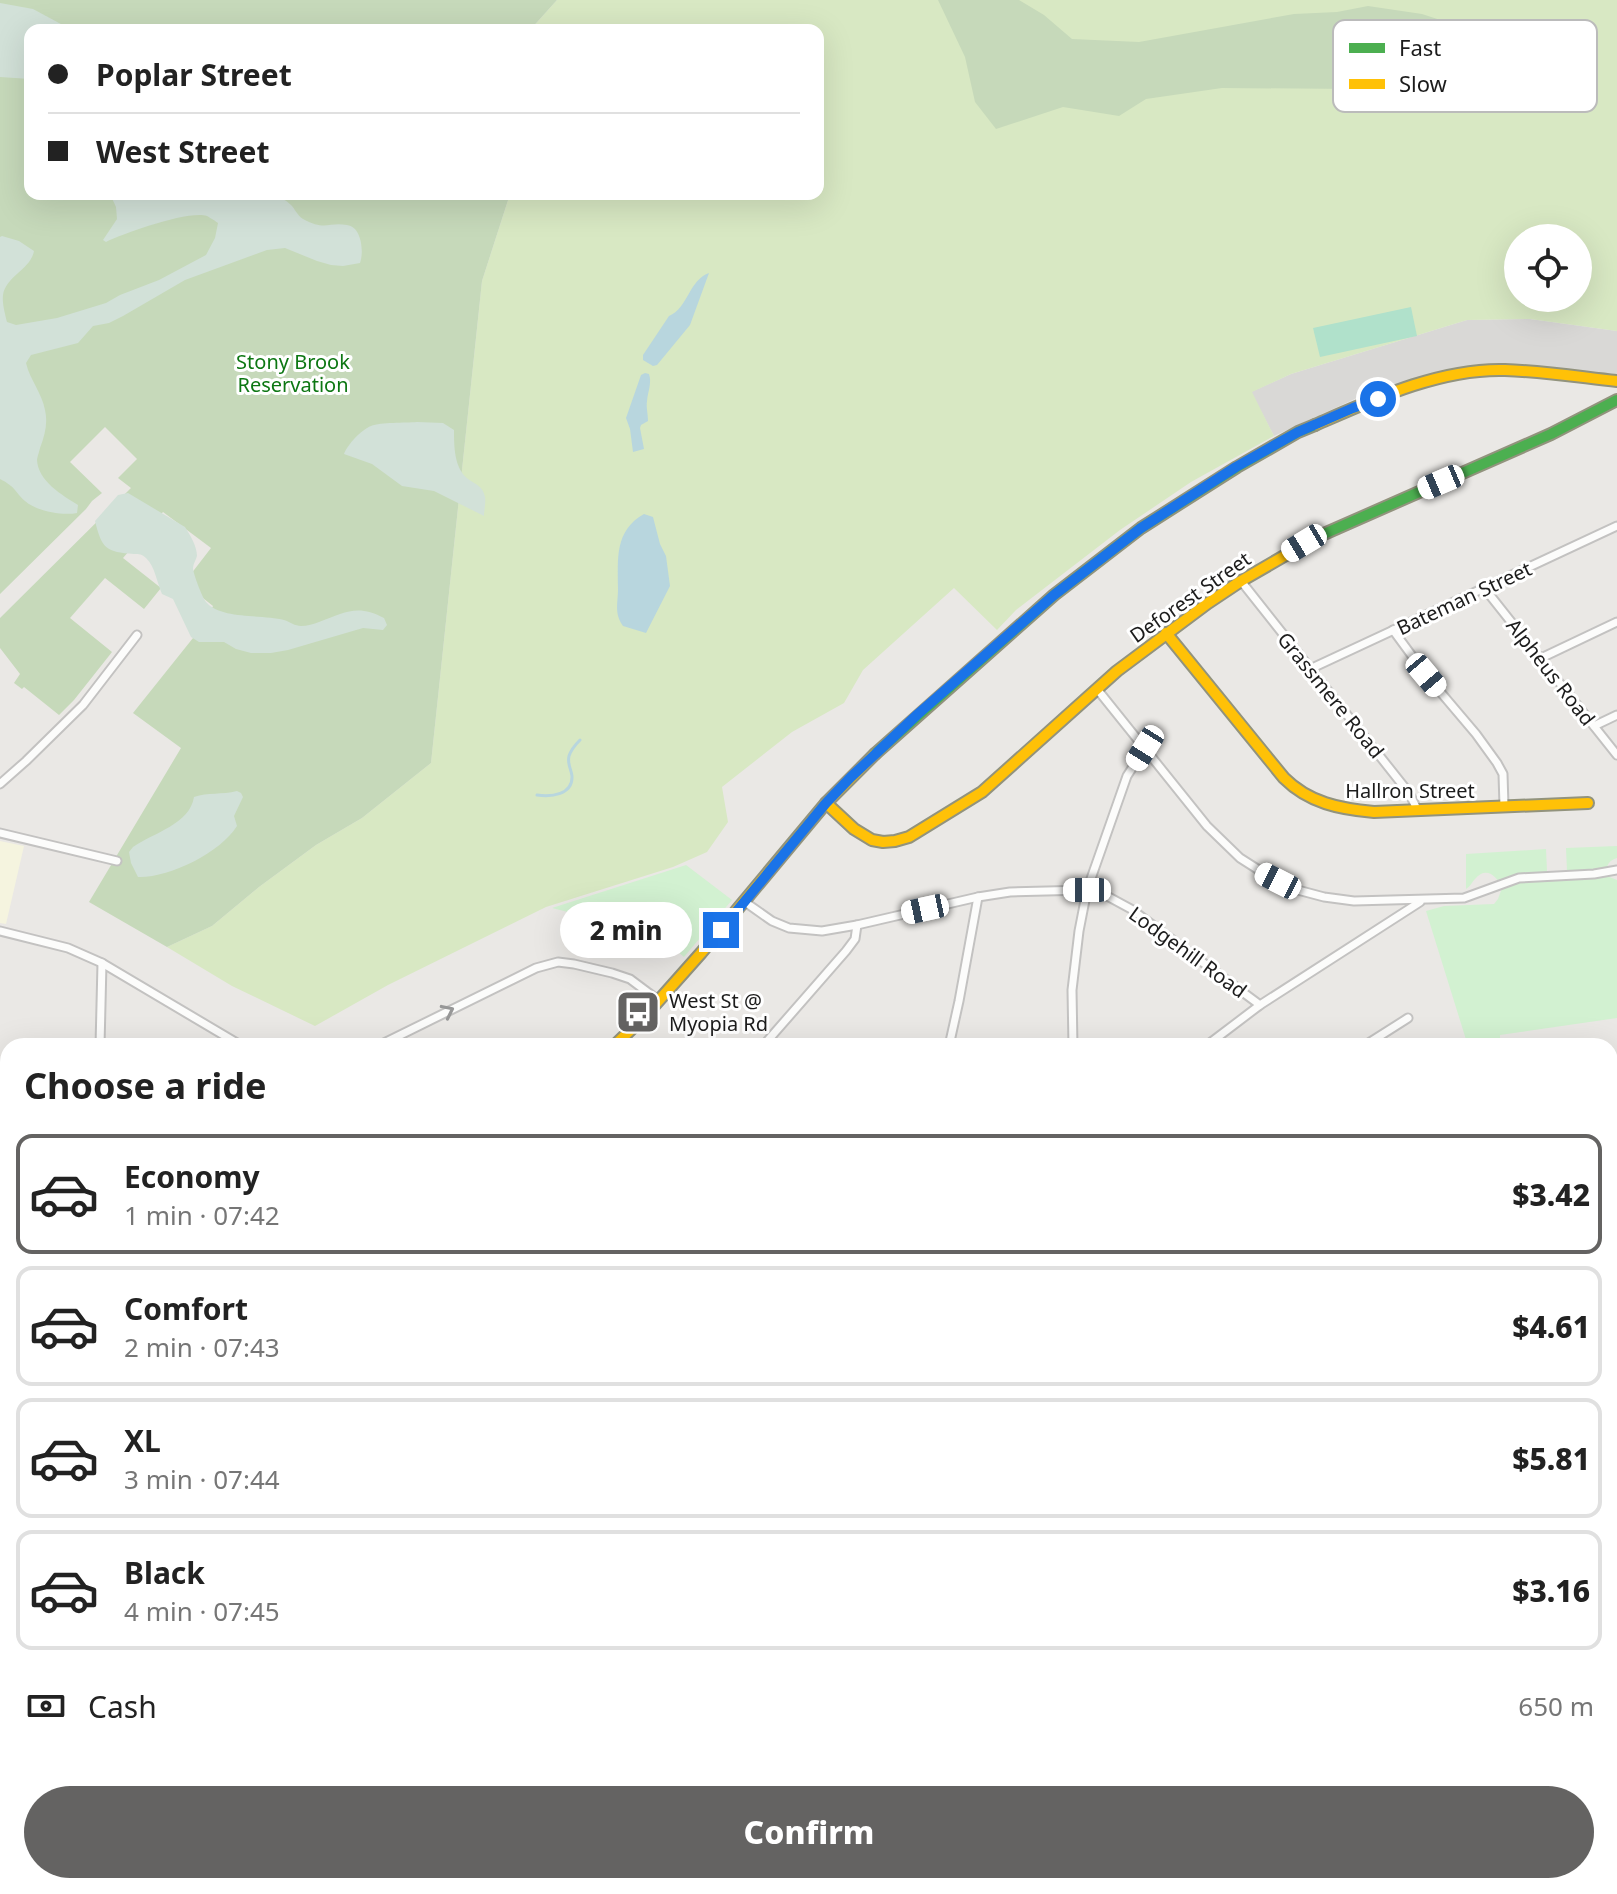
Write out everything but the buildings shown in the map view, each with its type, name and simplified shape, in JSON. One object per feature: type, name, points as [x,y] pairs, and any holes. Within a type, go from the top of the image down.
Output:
[{"type":"street","points":[[622,1038],[745,902],[826,803],[884,745],[1054,595],[1141,528],[1236,467],[1298,432],[1428,381],[1470,372],[1505,370],[1617,381]]},
{"type":"street","name":"Deforest Street","points":[[826,803],[865,839],[882,843],[909,837],[982,792],[1097,689],[1166,633],[1241,581],[1316,537],[1551,434],[1617,400]]},
{"type":"street","name":"Bateman Street","points":[[1310,669],[1617,526]]},
{"type":"street","name":"Grassmere Road","points":[[1241,581],[1409,793],[1418,811]]},
{"type":"street","name":"Alpheus Road","points":[[1485,589],[1617,755]]},
{"type":"street","points":[[1539,659],[1617,622]]},
{"type":"street","points":[[1393,630],[1497,763],[1503,774],[1504,806]]},
{"type":"street","name":"Hallron Street","points":[[1166,633],[1285,781],[1318,802],[1339,810],[1374,812],[1588,803]]},
{"type":"street","points":[[0,784],[83,705],[137,635]]},
{"type":"street","points":[[1097,689],[1207,826],[1240,858],[1294,889],[1354,901],[1464,898],[1519,878],[1617,870]]},
{"type":"street","points":[[1594,726],[1617,715]]},
{"type":"street","points":[[1073,1038],[1074,966],[1087,890],[1127,776],[1145,748]]},
{"type":"street","points":[[0,833],[117,861]]},
{"type":"street","name":"Lodgehill Road","points":[[745,902],[772,921],[789,928],[822,931],[1010,892],[1087,890],[1107,896],[1131,909],[1260,1005]]},
{"type":"street","points":[[951,1038],[978,897]]},
{"type":"street","points":[[1217,1037],[1260,1005],[1423,900]]},
{"type":"street","points":[[770,1038],[846,951],[855,939],[857,925]]},
{"type":"street","points":[[0,931],[68,948],[102,963],[229,1038]]},
{"type":"street","points":[[394,1038],[536,968],[558,962],[630,979],[658,1000]]},
{"type":"street","points":[[100,1038],[102,963]]},
{"type":"street","points":[[1377,1038],[1408,1018]]},
{"type":"shaded area","points":[[0,3],[33,9],[61,24],[24,24],[24,79],[0,77]]},
{"type":"shaded area","points":[[113,200],[284,200],[310,223],[341,224],[356,230],[362,247],[360,263],[331,265],[285,248],[267,250],[185,280],[109,323],[93,326],[78,343],[31,355],[26,363],[43,404],[46,420],[37,459],[38,468],[52,487],[78,505],[77,513],[50,512],[30,505],[0,479],[0,237],[19,241],[34,251],[3,295],[7,322],[16,325],[57,318],[106,303],[159,280],[206,255],[215,238],[218,223],[207,216],[198,215],[141,228],[106,242],[103,240],[117,219]]},
{"type":"shaded area","points":[[1530,319],[1617,331],[1617,375],[1531,365],[1478,364],[1359,397],[1274,436],[1251,392],[1291,374],[1467,320]]},
{"type":"shaded area","points":[[443,423],[454,430],[457,463],[463,474],[482,490],[484,516],[434,491],[402,486],[372,464],[344,454],[355,438],[371,426]]},
{"type":"shaded area","points":[[128,493],[185,527],[197,552],[193,568],[196,580],[204,599],[213,608],[232,614],[275,618],[301,626],[359,610],[384,618],[387,625],[383,630],[363,628],[271,653],[251,653],[224,642],[199,642],[191,637],[173,599],[162,594],[149,561],[140,554],[111,550],[100,538],[95,521],[118,495]]},
{"type":"shaded area","points":[[237,791],[243,797],[234,816],[237,826],[219,846],[178,868],[138,877],[129,852],[133,847],[178,821],[186,814],[194,797]]},
{"type":"shaded area","points":[[0,841],[24,846],[6,924],[0,923]]},
{"type":"green space","name":"Stony Brook Reservation","points":[[0,0],[557,0],[535,24],[24,24],[24,200],[508,200],[482,281],[431,763],[362,818],[316,845],[259,887],[212,926],[167,947],[89,902],[181,748],[133,713],[205,623],[213,606],[184,583],[211,548],[163,512],[123,558],[161,588],[144,609],[105,578],[70,618],[112,652],[74,700],[59,715],[24,687],[22,689],[14,683],[20,674],[0,648],[0,618],[131,488],[118,478],[137,459],[105,427],[70,462],[102,493],[0,594]]},
{"type":"green space","points":[[557,0],[1617,0],[1617,331],[1530,319],[1467,320],[1291,374],[1252,392],[1274,436],[1191,482],[1120,530],[1016,610],[997,630],[954,588],[863,670],[844,703],[792,732],[722,787],[728,822],[707,852],[673,867],[546,907],[388,985],[315,1026],[232,986],[167,947],[212,926],[259,887],[316,845],[362,818],[431,763],[482,281],[508,200],[824,200],[824,24],[535,24]]},
{"type":"green space","points":[[938,0],[1019,0],[1044,15],[1072,39],[1139,42],[1294,14],[1337,12],[1368,6],[1422,14],[1440,20],[1333,20],[1333,89],[1222,88],[1146,99],[1119,116],[1063,107],[996,129],[975,102],[965,57]]},
{"type":"green space","points":[[1411,307],[1417,336],[1320,357],[1313,328]]},
{"type":"green space","points":[[1617,846],[1617,858],[1609,863],[1607,876],[1617,880],[1617,1018],[1500,1035],[1500,1038],[1466,1038],[1426,911],[1444,906],[1494,904],[1498,899],[1502,888],[1495,877],[1487,873],[1479,875],[1466,889],[1466,854],[1546,849],[1547,871],[1567,871],[1566,848]]},
{"type":"green space","points":[[686,865],[732,900],[684,957],[659,935],[552,908]]},
{"type":"water","points":[[709,273],[690,325],[657,365],[643,360],[643,355],[669,316],[680,307],[697,282]]},
{"type":"water","points":[[649,374],[650,381],[648,421],[640,428],[644,449],[633,452],[626,418],[641,375]]},
{"type":"water","points":[[644,514],[653,517],[666,556],[670,586],[646,633],[623,626],[617,608],[620,547],[627,529]]},
{"type":"waterway","points":[[537,795],[554,795],[569,787],[572,776],[569,756],[580,740]]},
{"type":"traffic: fast","points":[[1317,537],[1551,434],[1617,400]]},
{"type":"traffic: fast","points":[[875,754],[1054,595],[1141,528],[1237,467],[1315,425]]},
{"type":"traffic: slow","points":[[1315,425],[1408,387],[1456,374],[1505,370],[1617,381]]},
{"type":"traffic: slow","points":[[826,803],[854,829],[872,840],[883,842],[909,837],[982,792],[1117,671],[1208,603],[1317,537]]},
{"type":"traffic: slow","points":[[1166,633],[1284,778],[1314,799],[1337,807],[1374,812],[1588,803]]},
{"type":"traffic: slow","points":[[622,1038],[701,953],[826,803],[875,754]]},
{"type":"place","name":"West St @ Myopia Rd","points":[[638,1012]]},
{"type":"route","points":[[721,930],[851,777],[1054,595],[1141,528],[1236,467],[1298,432],[1378,399]]}]
